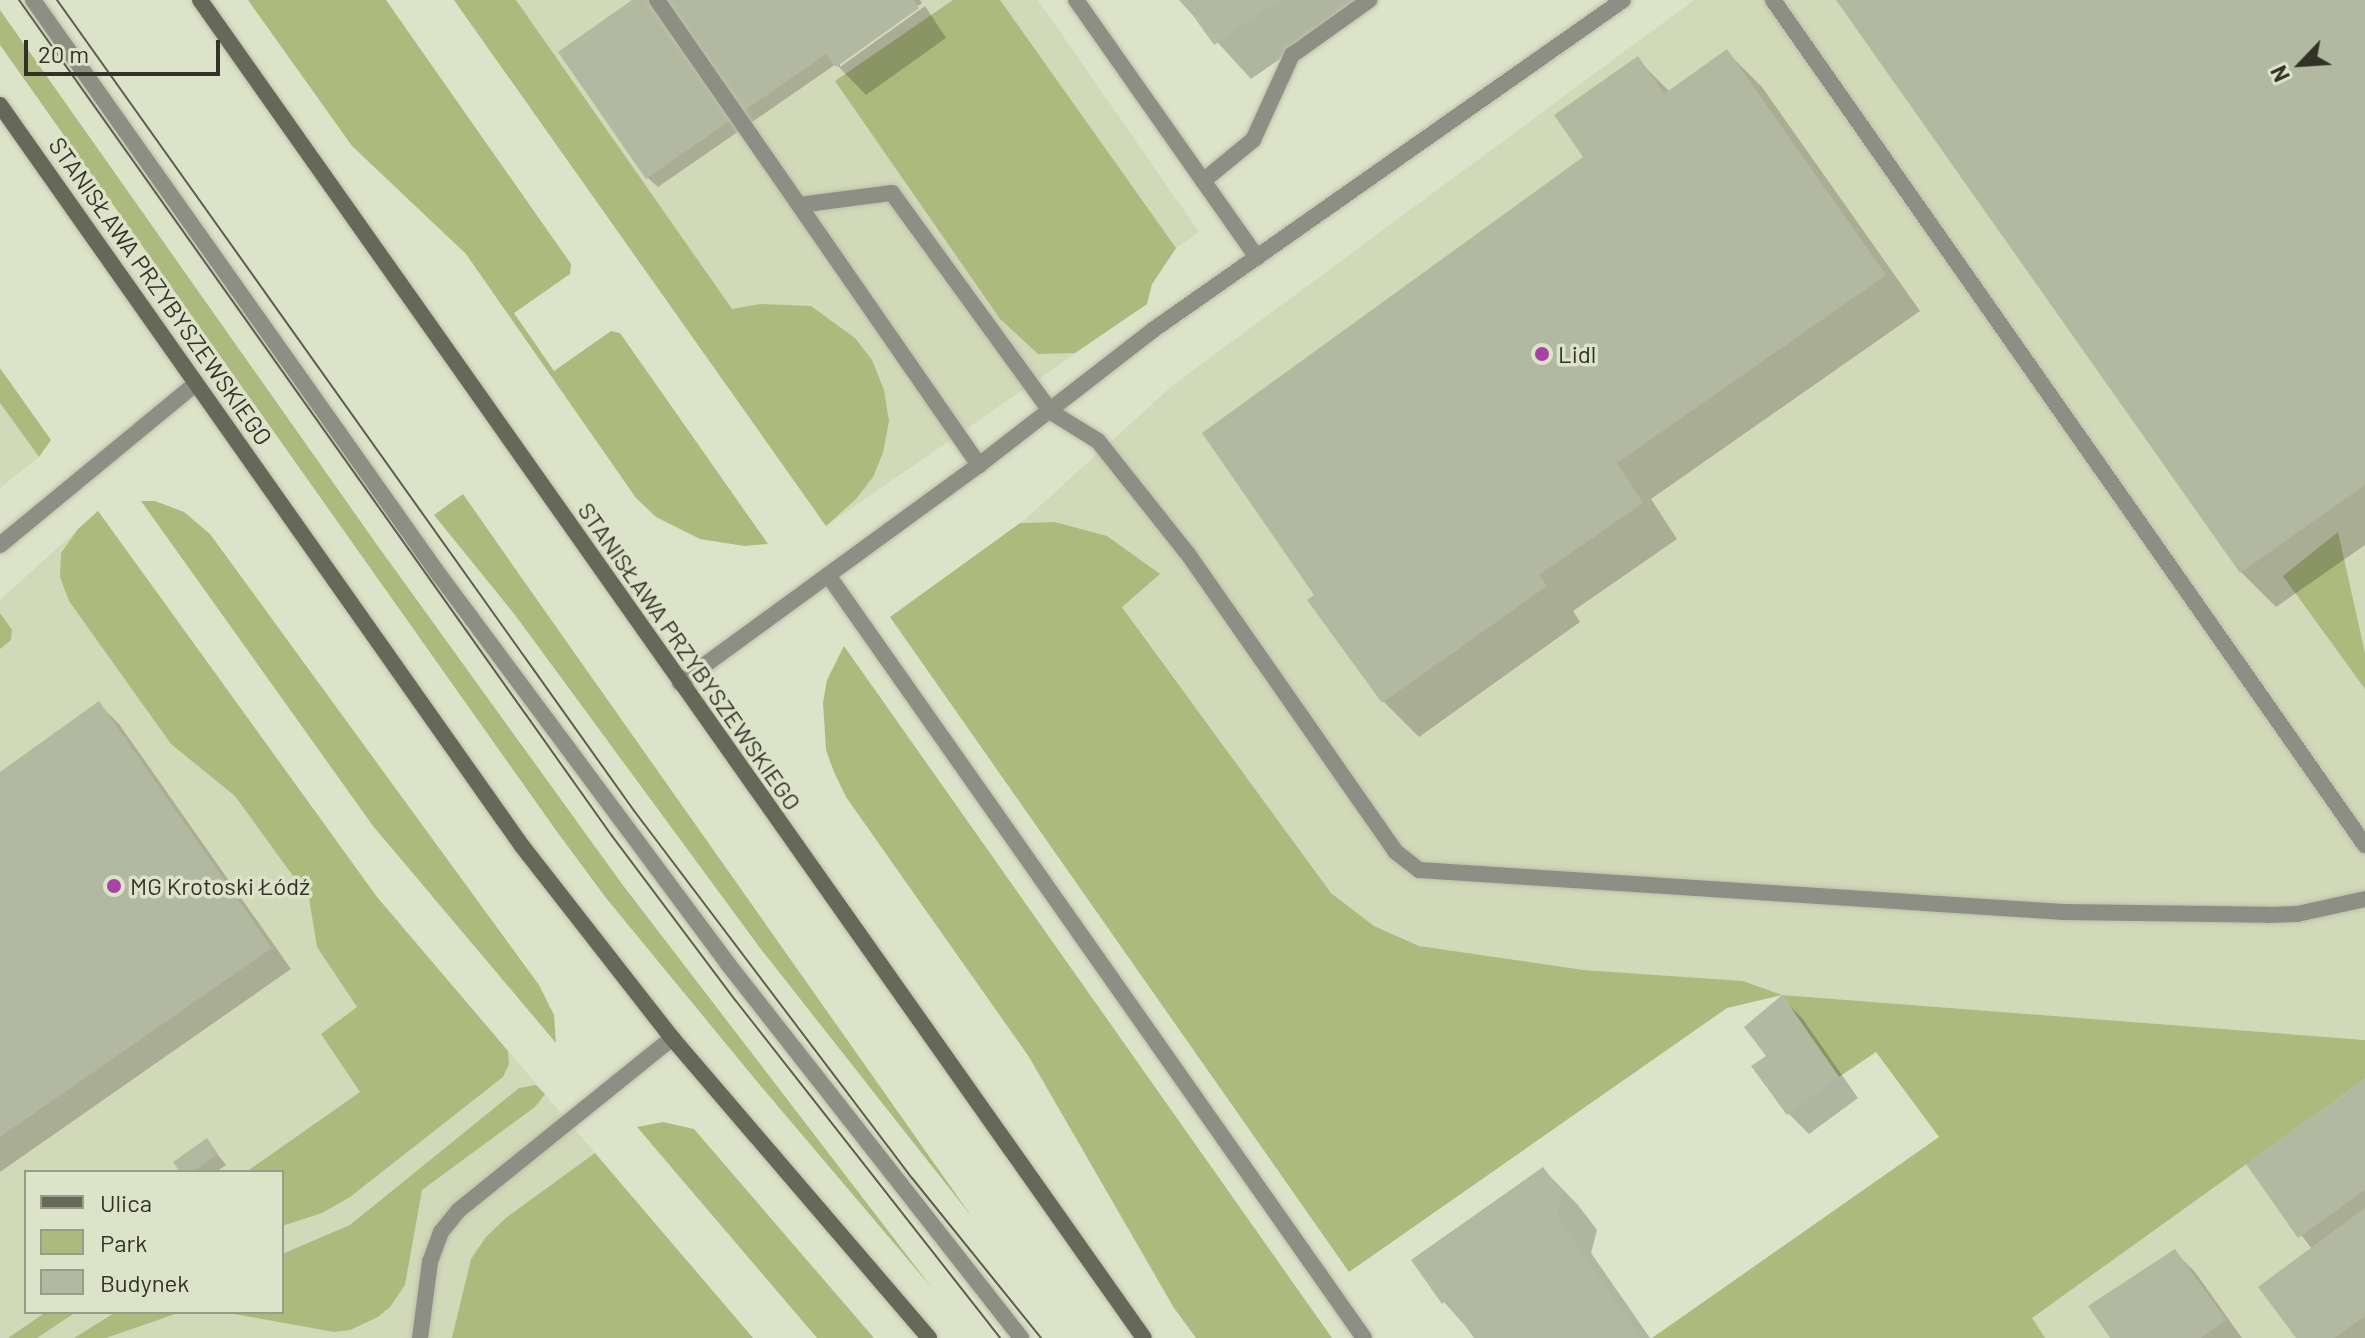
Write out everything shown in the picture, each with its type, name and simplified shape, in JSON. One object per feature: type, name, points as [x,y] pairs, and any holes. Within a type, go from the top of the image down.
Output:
[{"type":"main road","name":"STANISŁAWA PRZYBYSZEWSKIEGO","points":[[200,0],[1144,1338]]},
{"type":"main road","name":"STANISŁAWA PRZYBYSZEWSKIEGO","points":[[0,105],[522,846],[672,1038],[929,1338]]},
{"type":"street","points":[[33,0],[449,588],[728,964],[1021,1338]]},
{"type":"street","points":[[657,0],[979,465]]},
{"type":"street","points":[[1076,0],[1257,258]]},
{"type":"street","points":[[1203,181],[1253,140],[1292,55],[1369,0]]},
{"type":"street","points":[[680,683],[1051,412],[1153,330],[1623,0]]},
{"type":"street","points":[[1773,0],[2365,845]]},
{"type":"street","points":[[799,205],[892,193],[1051,412],[1098,441],[1188,554],[1396,852],[1419,870],[2064,912],[2297,914],[2365,899]]},
{"type":"street","points":[[0,545],[76,479],[195,384]]},
{"type":"street","points":[[828,575],[1364,1338]]},
{"type":"street","points":[[420,1338],[430,1262],[441,1232],[459,1210],[672,1038]]},
{"type":"shaded area","points":[[454,0],[1038,0],[1199,232],[1176,248],[1152,284],[1147,304],[826,526]]},
{"type":"shaded area","points":[[1694,0],[2365,0],[2365,1040],[1782,995],[1743,981],[1584,970],[1419,946],[1374,926],[1331,893],[1122,606],[1159,573],[1055,522],[1021,523],[1172,386]]},
{"type":"shaded area","points":[[0,403],[39,457],[0,488]]},
{"type":"shaded area","points":[[98,511],[377,897],[595,1153],[650,1225],[526,1338],[0,1338],[0,600]]},
{"type":"shaded area","points":[[2365,1079],[2365,1338],[2045,1338],[2031,1318]]},
{"type":"green space","points":[[248,0],[386,0],[571,264],[570,274],[514,313],[554,371],[611,331],[620,333],[768,544],[744,546],[700,539],[656,517],[636,498],[466,254],[352,146]]},
{"type":"green space","points":[[454,0],[516,0],[732,309],[760,304],[811,306],[855,338],[872,360],[884,390],[889,421],[883,453],[873,477],[856,499],[826,526]]},
{"type":"green space","points":[[953,0],[1000,0],[1176,248],[1152,284],[1147,304],[1075,353],[1038,354],[1000,319],[835,81]]},
{"type":"green space","points":[[0,10],[375,542],[622,884],[932,1288],[606,898],[555,829],[0,45]]},
{"type":"green space","points":[[0,368],[51,440],[39,457],[0,403]]},
{"type":"green space","points":[[463,494],[972,1217],[760,948],[515,615],[434,515]]},
{"type":"green space","points":[[141,501],[155,501],[184,512],[210,534],[539,985],[554,1015],[556,1043],[373,826]]},
{"type":"green space","points":[[98,511],[377,897],[508,1051],[509,1064],[503,1077],[350,1197],[322,1213],[284,1225],[284,1170],[249,1170],[360,1092],[321,1034],[357,1007],[317,947],[309,898],[235,796],[171,744],[69,601],[60,577],[61,553],[78,529]]},
{"type":"green space","points":[[1055,522],[1107,536],[1160,574],[1122,607],[1331,893],[1374,926],[1419,946],[1584,970],[1743,981],[1782,995],[1727,1008],[1349,1272],[890,617],[1020,523]]},
{"type":"green space","points":[[2338,532],[2365,653],[2365,689],[2283,576]]},
{"type":"green space","points":[[0,613],[12,630],[11,640],[0,649]]},
{"type":"green space","points":[[844,646],[1332,1338],[1196,1338],[1174,1308],[1029,1057],[846,797],[826,750],[823,702],[827,680]]},
{"type":"green space","points":[[1782,995],[2365,1040],[2365,1079],[2032,1318],[2045,1338],[1652,1338],[1939,1137],[1876,1052],[1839,1077]]},
{"type":"green space","points":[[536,1085],[545,1094],[535,1107],[422,1190],[405,1285],[390,1307],[378,1317],[350,1330],[334,1332],[234,1314],[284,1314],[284,1253],[350,1225],[519,1088]]},
{"type":"green space","points":[[663,1122],[694,1129],[874,1338],[817,1338],[637,1127]]},
{"type":"green space","points":[[595,1153],[753,1338],[452,1338],[471,1259],[486,1237],[507,1217]]},
{"type":"green space","points":[[43,1314],[73,1314],[37,1338],[8,1338]]},
{"type":"green space","points":[[113,1314],[175,1314],[106,1338],[74,1338]]},
{"type":"building","points":[[632,0],[913,0],[919,8],[836,67],[826,54],[646,179],[558,52]]},
{"type":"building","points":[[1182,0],[1278,0],[1214,45]]},
{"type":"building","points":[[1836,0],[2365,0],[2365,485],[2240,573]]},
{"type":"building","name":"Lidl","points":[[1727,49],[1886,275],[1617,463],[1643,503],[1539,575],[1547,586],[1382,703],[1307,600],[1314,595],[1202,433],[1583,157],[1554,115],[1638,56],[1664,94]]},
{"type":"building","name":"MG Krotoski Łódź","points":[[99,701],[272,948],[0,1137],[0,772]]},
{"type":"building","points":[[1782,995],[1839,1077],[1787,1115],[1751,1066],[1766,1056],[1744,1027]]},
{"type":"building","points":[[2365,1079],[2365,1190],[2298,1238],[2246,1164]]},
{"type":"building","points":[[207,1138],[218,1154],[195,1170],[179,1170],[173,1162]]},
{"type":"building","points":[[1543,1167],[1563,1193],[1557,1216],[1641,1338],[1474,1338],[1447,1300],[1442,1304],[1411,1260]]},
{"type":"building","points":[[2365,1208],[2365,1316],[2335,1338],[2296,1338],[2258,1287]]},
{"type":"building","points":[[2175,1249],[2226,1320],[2201,1338],[2110,1338],[2088,1306]]},
{"type":"tram line","points":[[19,0],[612,836],[736,1001],[1000,1338]]},
{"type":"tram line","points":[[57,0],[635,812],[912,1178],[1041,1338]]},
{"type":"place","name":"Lidl","points":[[1542,354]]},
{"type":"place","name":"MG Krotoski Łódź","points":[[114,886]]}]
